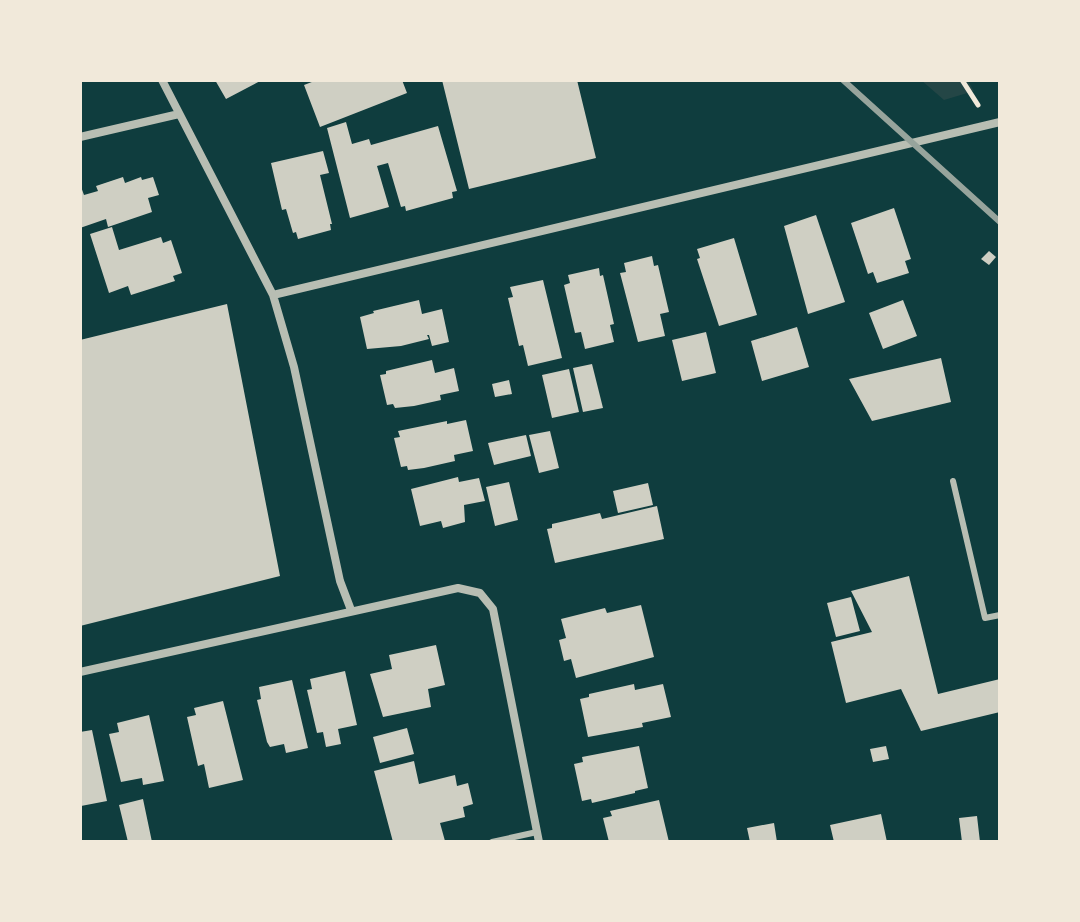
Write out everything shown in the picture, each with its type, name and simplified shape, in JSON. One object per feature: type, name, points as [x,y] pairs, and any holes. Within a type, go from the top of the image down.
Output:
[{"type":"street","points":[[162,80],[273,295],[294,367],[340,581],[351,610]]},
{"type":"street","points":[[80,137],[179,114]]},
{"type":"street","points":[[273,295],[1000,122]]},
{"type":"street","points":[[80,672],[458,588],[480,593],[493,609],[539,842]]},
{"type":"lane","points":[[953,481],[985,618],[1000,615]]},
{"type":"lane","points":[[492,842],[537,832]]},
{"type":"path","points":[[962,80],[970,93]]},
{"type":"shaded area","points":[[921,80],[967,80],[974,91],[944,100]]},
{"type":"building","points":[[215,80],[262,80],[226,99]]},
{"type":"building","points":[[317,80],[402,80],[407,93],[320,127],[304,85]]},
{"type":"building","points":[[442,80],[577,80],[596,158],[469,189]]},
{"type":"building","points":[[346,122],[352,144],[369,139],[371,145],[438,126],[457,191],[452,192],[453,198],[406,211],[405,206],[401,207],[388,163],[377,166],[389,207],[350,218],[327,128]]},
{"type":"building","points":[[323,151],[329,173],[320,175],[331,230],[298,239],[296,232],[293,233],[286,209],[282,210],[271,163]]},
{"type":"building","points":[[123,177],[125,183],[141,177],[142,180],[153,177],[159,195],[148,198],[152,212],[108,227],[106,219],[80,228],[80,184],[84,195],[98,191],[96,186]]},
{"type":"building","points":[[894,208],[911,259],[905,261],[909,273],[877,283],[873,272],[868,274],[851,223]]},
{"type":"building","points":[[816,215],[845,302],[808,314],[784,226]]},
{"type":"building","points":[[112,227],[119,250],[161,237],[163,243],[171,240],[182,273],[173,276],[175,281],[131,295],[128,286],[109,293],[90,234]]},
{"type":"building","points":[[734,238],[757,315],[719,326],[697,259],[700,258],[697,249]]},
{"type":"building","points":[[989,251],[996,257],[989,265],[981,259]]},
{"type":"building","points":[[652,256],[654,266],[658,265],[669,312],[660,314],[665,336],[638,342],[620,273],[626,272],[624,263]]},
{"type":"building","points":[[599,268],[614,324],[610,325],[614,342],[585,349],[581,332],[575,333],[564,285],[570,283],[568,275]]},
{"type":"building","points":[[543,280],[562,358],[528,366],[523,345],[519,346],[508,298],[513,297],[510,287]]},
{"type":"building","points":[[419,300],[422,314],[442,309],[449,342],[432,346],[429,335],[427,335],[429,339],[401,346],[367,349],[360,317]]},
{"type":"building","points":[[903,300],[917,336],[883,349],[869,313]]},
{"type":"building","points":[[227,304],[280,576],[80,626],[80,340]]},
{"type":"building","points":[[797,327],[809,367],[762,381],[751,341]]},
{"type":"building","points":[[706,332],[716,373],[682,381],[672,340]]},
{"type":"building","points":[[941,358],[951,402],[872,421],[849,379]]},
{"type":"building","points":[[432,360],[435,373],[454,368],[459,391],[440,395],[441,400],[414,406],[395,408],[393,404],[387,405],[380,375]]},
{"type":"building","points":[[592,364],[603,408],[583,412],[573,368]]},
{"type":"building","points":[[569,369],[579,412],[552,418],[542,375]]},
{"type":"building","points":[[509,380],[512,394],[495,397],[492,384]]},
{"type":"building","points":[[466,420],[473,451],[454,455],[455,461],[424,468],[408,470],[407,466],[401,467],[394,438],[400,437],[398,431]]},
{"type":"building","points":[[550,431],[559,468],[539,473],[529,435]]},
{"type":"building","points":[[526,435],[531,456],[494,465],[488,443]]},
{"type":"building","points":[[458,477],[459,482],[479,478],[485,501],[464,505],[465,522],[443,528],[441,521],[420,526],[411,489]]},
{"type":"building","points":[[509,482],[518,520],[495,526],[486,487]]},
{"type":"building","points":[[648,483],[653,505],[618,513],[613,491]]},
{"type":"building","points":[[657,506],[664,539],[555,563],[547,529],[552,528],[552,524],[600,513],[602,519]]},
{"type":"building","points":[[909,576],[938,694],[1000,679],[1000,712],[921,731],[901,689],[846,703],[831,642],[872,632],[851,591]]},
{"type":"building","points":[[851,597],[860,631],[836,637],[827,603]]},
{"type":"building","points":[[641,605],[654,657],[576,678],[571,659],[564,661],[559,640],[566,638],[561,619],[605,608],[607,613]]},
{"type":"building","points":[[436,645],[445,685],[428,689],[431,707],[383,717],[370,674],[392,669],[389,655]]},
{"type":"building","points":[[345,671],[357,725],[338,729],[341,744],[326,747],[323,732],[317,733],[307,690],[312,689],[310,679]]},
{"type":"building","points":[[292,680],[308,748],[286,753],[284,744],[270,747],[267,742],[257,700],[261,699],[259,687]]},
{"type":"building","points":[[634,684],[635,690],[663,684],[671,717],[642,723],[643,727],[588,737],[580,699],[589,697],[589,694]]},
{"type":"building","points":[[223,701],[243,780],[209,788],[204,764],[198,766],[187,717],[196,715],[194,708]]},
{"type":"building","points":[[149,715],[164,781],[143,785],[142,778],[121,782],[109,734],[119,732],[117,723]]},
{"type":"building","points":[[407,728],[414,754],[380,763],[373,737]]},
{"type":"building","points":[[92,730],[107,801],[81,806],[80,732]]},
{"type":"building","points":[[639,746],[648,788],[592,803],[591,799],[582,801],[574,764],[583,762],[582,757]]},
{"type":"building","points":[[886,746],[889,759],[873,762],[870,749]]},
{"type":"building","points":[[414,761],[419,784],[455,775],[457,786],[468,783],[473,804],[463,807],[465,817],[440,823],[445,841],[393,842],[374,771]]},
{"type":"building","points":[[143,799],[152,842],[128,842],[119,805]]},
{"type":"building","points":[[659,800],[669,842],[609,842],[603,818],[612,816],[610,811]]},
{"type":"building","points":[[881,814],[887,842],[834,842],[830,825]]},
{"type":"building","points":[[977,816],[980,842],[962,842],[959,818]]},
{"type":"building","points":[[774,823],[777,842],[750,842],[747,828]]},
{"type":"railway","points":[[843,80],[1000,222]]}]
